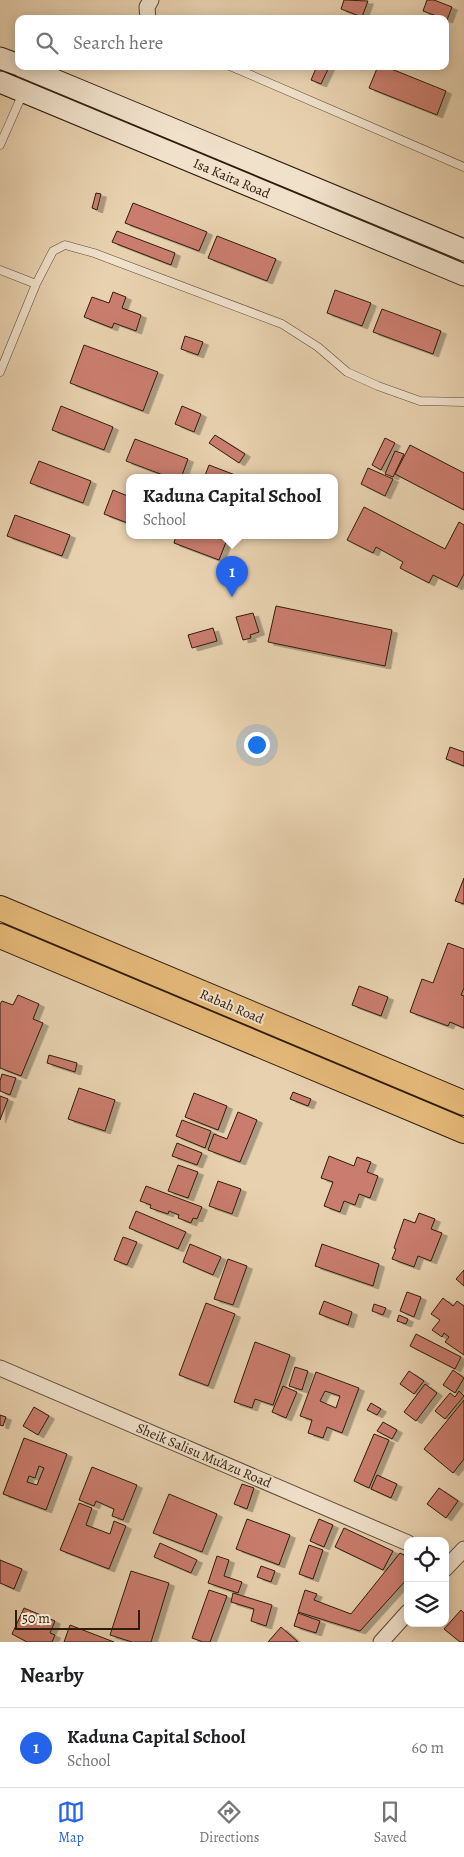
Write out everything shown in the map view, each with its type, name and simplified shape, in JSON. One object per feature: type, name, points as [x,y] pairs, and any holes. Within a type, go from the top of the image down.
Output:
[{"type":"main road","name":"Isa Kaita Road","points":[[0,58],[15,64]]},
{"type":"main road","name":"Isa Kaita Road","points":[[30,70],[464,250]]},
{"type":"main road","name":"Isa Kaita Road","points":[[0,82],[464,275]]},
{"type":"main road","name":"Rabah Road","points":[[0,908],[464,1103]]},
{"type":"main road","name":"Rabah Road","points":[[0,936],[464,1130]]},
{"type":"street","points":[[148,15],[147,7],[151,0]]},
{"type":"street","name":"Sheik Salisu Mu'Azu Road","points":[[0,1368],[404,1541]]},
{"type":"street","points":[[449,1562],[464,1549]]},
{"type":"street","points":[[381,1642],[404,1616]]},
{"type":"lane","points":[[239,70],[464,167]]},
{"type":"lane","points":[[0,144],[24,92]]},
{"type":"lane","points":[[0,372],[36,284],[53,250],[65,245],[94,253],[282,324],[318,347],[347,372],[378,386],[420,401],[464,402]]},
{"type":"lane","points":[[0,270],[36,284]]},
{"type":"building","points":[[344,0],[368,1],[363,15],[357,15],[341,9]]},
{"type":"building","points":[[427,0],[434,0],[452,7],[449,15],[434,15],[423,11]]},
{"type":"building","points":[[315,70],[328,70],[321,84],[311,80]]},
{"type":"building","points":[[376,70],[394,70],[446,91],[437,115],[369,88]]},
{"type":"building","points":[[96,193],[101,194],[97,210],[92,208]]},
{"type":"building","points":[[133,203],[207,232],[199,251],[125,223]]},
{"type":"building","points":[[117,231],[175,253],[171,265],[112,242]]},
{"type":"building","points":[[217,236],[276,259],[267,281],[208,258]]},
{"type":"building","points":[[335,290],[371,303],[362,326],[327,313]]},
{"type":"building","points":[[113,292],[126,297],[122,308],[141,315],[136,331],[114,323],[112,328],[84,317],[92,297],[109,303]]},
{"type":"building","points":[[382,309],[441,331],[433,354],[373,332]]},
{"type":"building","points":[[185,336],[203,342],[198,355],[181,349]]},
{"type":"building","points":[[84,345],[158,372],[143,411],[70,383]]},
{"type":"building","points":[[61,406],[113,427],[104,450],[52,430]]},
{"type":"building","points":[[182,406],[201,414],[194,432],[175,424]]},
{"type":"building","points":[[215,435],[245,454],[239,463],[209,443]]},
{"type":"building","points":[[385,438],[395,443],[381,470],[372,465]]},
{"type":"building","points":[[135,439],[188,459],[182,474],[160,474],[126,461]]},
{"type":"building","points":[[410,445],[464,473],[464,510],[395,474]]},
{"type":"building","points":[[395,451],[404,454],[393,477],[385,474]]},
{"type":"building","points":[[39,461],[91,481],[83,503],[30,483]]},
{"type":"building","points":[[209,465],[233,474],[206,474]]},
{"type":"building","points":[[368,468],[393,479],[385,496],[361,484]]},
{"type":"building","points":[[113,490],[126,495],[126,522],[104,514]]},
{"type":"building","points":[[364,507],[445,549],[459,522],[464,525],[464,574],[457,587],[433,575],[429,583],[400,568],[403,562],[376,547],[373,553],[347,540]]},
{"type":"building","points":[[15,515],[70,535],[62,556],[7,536]]},
{"type":"building","points":[[175,539],[227,539],[219,560],[174,543]]},
{"type":"building","points":[[276,606],[392,630],[385,666],[268,642]]},
{"type":"building","points":[[253,613],[259,632],[250,635],[251,638],[243,640],[236,617]]},
{"type":"building","points":[[213,628],[217,641],[192,648],[188,635]]},
{"type":"building","points":[[450,747],[464,752],[464,766],[446,759]]},
{"type":"building","points":[[464,878],[464,904],[455,901]]},
{"type":"building","points":[[448,943],[464,949],[464,988],[461,995],[464,996],[464,1028],[450,1022],[448,1026],[410,1012],[422,979],[433,983]]},
{"type":"building","points":[[359,986],[388,997],[381,1016],[352,1005]]},
{"type":"building","points":[[18,995],[39,1004],[33,1019],[43,1023],[21,1076],[0,1068],[0,1004],[2,1001],[13,1005]]},
{"type":"building","points":[[49,1055],[77,1063],[75,1072],[47,1063]]},
{"type":"building","points":[[2,1074],[16,1078],[10,1095],[0,1091]]},
{"type":"building","points":[[79,1088],[115,1100],[105,1131],[68,1119]]},
{"type":"building","points":[[293,1092],[311,1099],[308,1106],[290,1099]]},
{"type":"building","points":[[194,1093],[227,1106],[218,1130],[185,1117]]},
{"type":"building","points":[[0,1096],[8,1099],[0,1120]]},
{"type":"building","points":[[238,1112],[257,1120],[240,1162],[208,1150],[214,1134],[227,1139]]},
{"type":"building","points":[[182,1120],[211,1131],[205,1148],[176,1136]]},
{"type":"building","points":[[177,1143],[202,1153],[197,1165],[172,1156]]},
{"type":"building","points":[[329,1156],[354,1166],[357,1157],[371,1162],[367,1172],[378,1176],[370,1198],[359,1194],[355,1205],[344,1201],[340,1212],[324,1206],[333,1182],[321,1178]]},
{"type":"building","points":[[178,1165],[198,1172],[188,1198],[168,1191]]},
{"type":"building","points":[[218,1181],[241,1189],[232,1214],[209,1206]]},
{"type":"building","points":[[146,1186],[202,1207],[197,1219],[193,1218],[191,1223],[178,1218],[179,1215],[169,1211],[168,1214],[150,1208],[151,1205],[140,1201]]},
{"type":"building","points":[[136,1211],[186,1232],[178,1249],[129,1228]]},
{"type":"building","points":[[419,1213],[435,1219],[431,1229],[442,1233],[431,1261],[418,1256],[414,1267],[392,1259],[404,1219],[415,1223]]},
{"type":"building","points":[[123,1237],[137,1242],[127,1265],[114,1260]]},
{"type":"building","points":[[190,1244],[221,1257],[213,1275],[183,1262]]},
{"type":"building","points":[[322,1244],[379,1264],[373,1286],[315,1266]]},
{"type":"building","points":[[228,1259],[247,1266],[233,1305],[214,1299]]},
{"type":"building","points":[[464,1270],[464,1286],[456,1279]]},
{"type":"building","points":[[407,1292],[421,1297],[414,1317],[400,1311]]},
{"type":"building","points":[[443,1298],[453,1306],[457,1301],[464,1306],[464,1355],[445,1342],[449,1337],[444,1333],[442,1337],[432,1330],[440,1320],[431,1314]]},
{"type":"building","points":[[324,1301],[352,1312],[348,1325],[319,1314]]},
{"type":"building","points":[[206,1303],[235,1314],[208,1386],[179,1375]]},
{"type":"building","points":[[374,1304],[386,1308],[383,1315],[372,1311]]},
{"type":"building","points":[[399,1315],[408,1319],[406,1324],[397,1321]]},
{"type":"building","points":[[416,1334],[461,1357],[455,1369],[410,1346]]},
{"type":"building","points":[[255,1342],[290,1355],[273,1405],[255,1399],[252,1408],[234,1402]]},
{"type":"building","points":[[295,1367],[308,1371],[302,1390],[289,1386]]},
{"type":"building","points":[[453,1370],[464,1378],[455,1393],[443,1385]]},
{"type":"building","points":[[409,1371],[424,1381],[414,1394],[400,1384]]},
{"type":"building","points":[[316,1372],[359,1388],[342,1433],[327,1427],[323,1438],[308,1433],[312,1420],[300,1416]],"holes":[[[325,1391],[340,1396],[336,1408],[320,1401]]]},
{"type":"building","points":[[425,1384],[437,1393],[416,1421],[404,1412]]},
{"type":"building","points":[[283,1386],[297,1392],[286,1418],[272,1412]]},
{"type":"building","points":[[459,1391],[464,1396],[445,1419],[435,1411],[450,1393],[455,1397]]},
{"type":"building","points":[[464,1400],[464,1459],[453,1473],[424,1449]]},
{"type":"building","points":[[371,1403],[381,1409],[377,1415],[367,1410]]},
{"type":"building","points":[[34,1407],[49,1416],[38,1435],[23,1426]]},
{"type":"building","points":[[0,1415],[6,1417],[3,1426],[0,1425]]},
{"type":"building","points":[[383,1422],[397,1430],[392,1439],[377,1431]]},
{"type":"building","points":[[374,1434],[389,1440],[369,1488],[354,1481]]},
{"type":"building","points":[[24,1438],[67,1454],[46,1510],[3,1494]],"holes":[[[39,1466],[44,1468],[37,1485],[27,1482],[29,1476],[35,1478]]]},
{"type":"building","points":[[92,1467],[137,1485],[123,1520],[112,1516],[114,1509],[96,1501],[94,1506],[79,1500]]},
{"type":"building","points":[[377,1475],[397,1484],[391,1498],[371,1489]]},
{"type":"building","points":[[242,1484],[254,1488],[247,1509],[234,1504]]},
{"type":"building","points":[[439,1488],[458,1501],[446,1518],[427,1504]]},
{"type":"building","points":[[169,1494],[217,1514],[202,1552],[153,1533]]},
{"type":"building","points":[[79,1503],[92,1508],[86,1525],[110,1534],[114,1521],[126,1526],[109,1569],[60,1550]]},
{"type":"building","points":[[247,1519],[290,1535],[279,1565],[236,1549]]},
{"type":"building","points":[[319,1519],[333,1525],[324,1547],[310,1541]]},
{"type":"building","points":[[344,1528],[393,1551],[383,1570],[335,1547]]},
{"type":"building","points":[[160,1543],[197,1560],[191,1573],[154,1557]]},
{"type":"building","points":[[309,1545],[323,1550],[313,1579],[299,1574]]},
{"type":"building","points":[[400,1553],[404,1555],[404,1582],[360,1631],[298,1612],[305,1590],[317,1594],[314,1600],[351,1614]]},
{"type":"building","points":[[217,1556],[229,1560],[224,1576],[242,1582],[238,1593],[208,1583]]},
{"type":"building","points":[[0,1560],[22,1569],[14,1589],[0,1583]]},
{"type":"building","points":[[261,1566],[275,1571],[271,1582],[257,1577]]},
{"type":"building","points":[[131,1571],[169,1583],[151,1642],[132,1642],[110,1635]]},
{"type":"building","points":[[209,1590],[227,1596],[210,1642],[203,1642],[192,1638]]},
{"type":"building","points":[[233,1593],[272,1605],[266,1626],[251,1621],[254,1609],[231,1602]]},
{"type":"building","points":[[24,1608],[55,1621],[50,1633],[55,1635],[52,1642],[27,1642],[12,1634]]},
{"type":"building","points":[[461,1610],[464,1613],[464,1642],[460,1642],[444,1629],[449,1627],[449,1623]]},
{"type":"building","points":[[298,1613],[320,1621],[316,1633],[294,1626]]},
{"type":"building","points":[[70,1625],[114,1642],[64,1642]]},
{"type":"building","points":[[281,1627],[298,1642],[268,1642]]},
{"type":"place","name":"Kaduna Capital School","points":[[232,597]]}]
